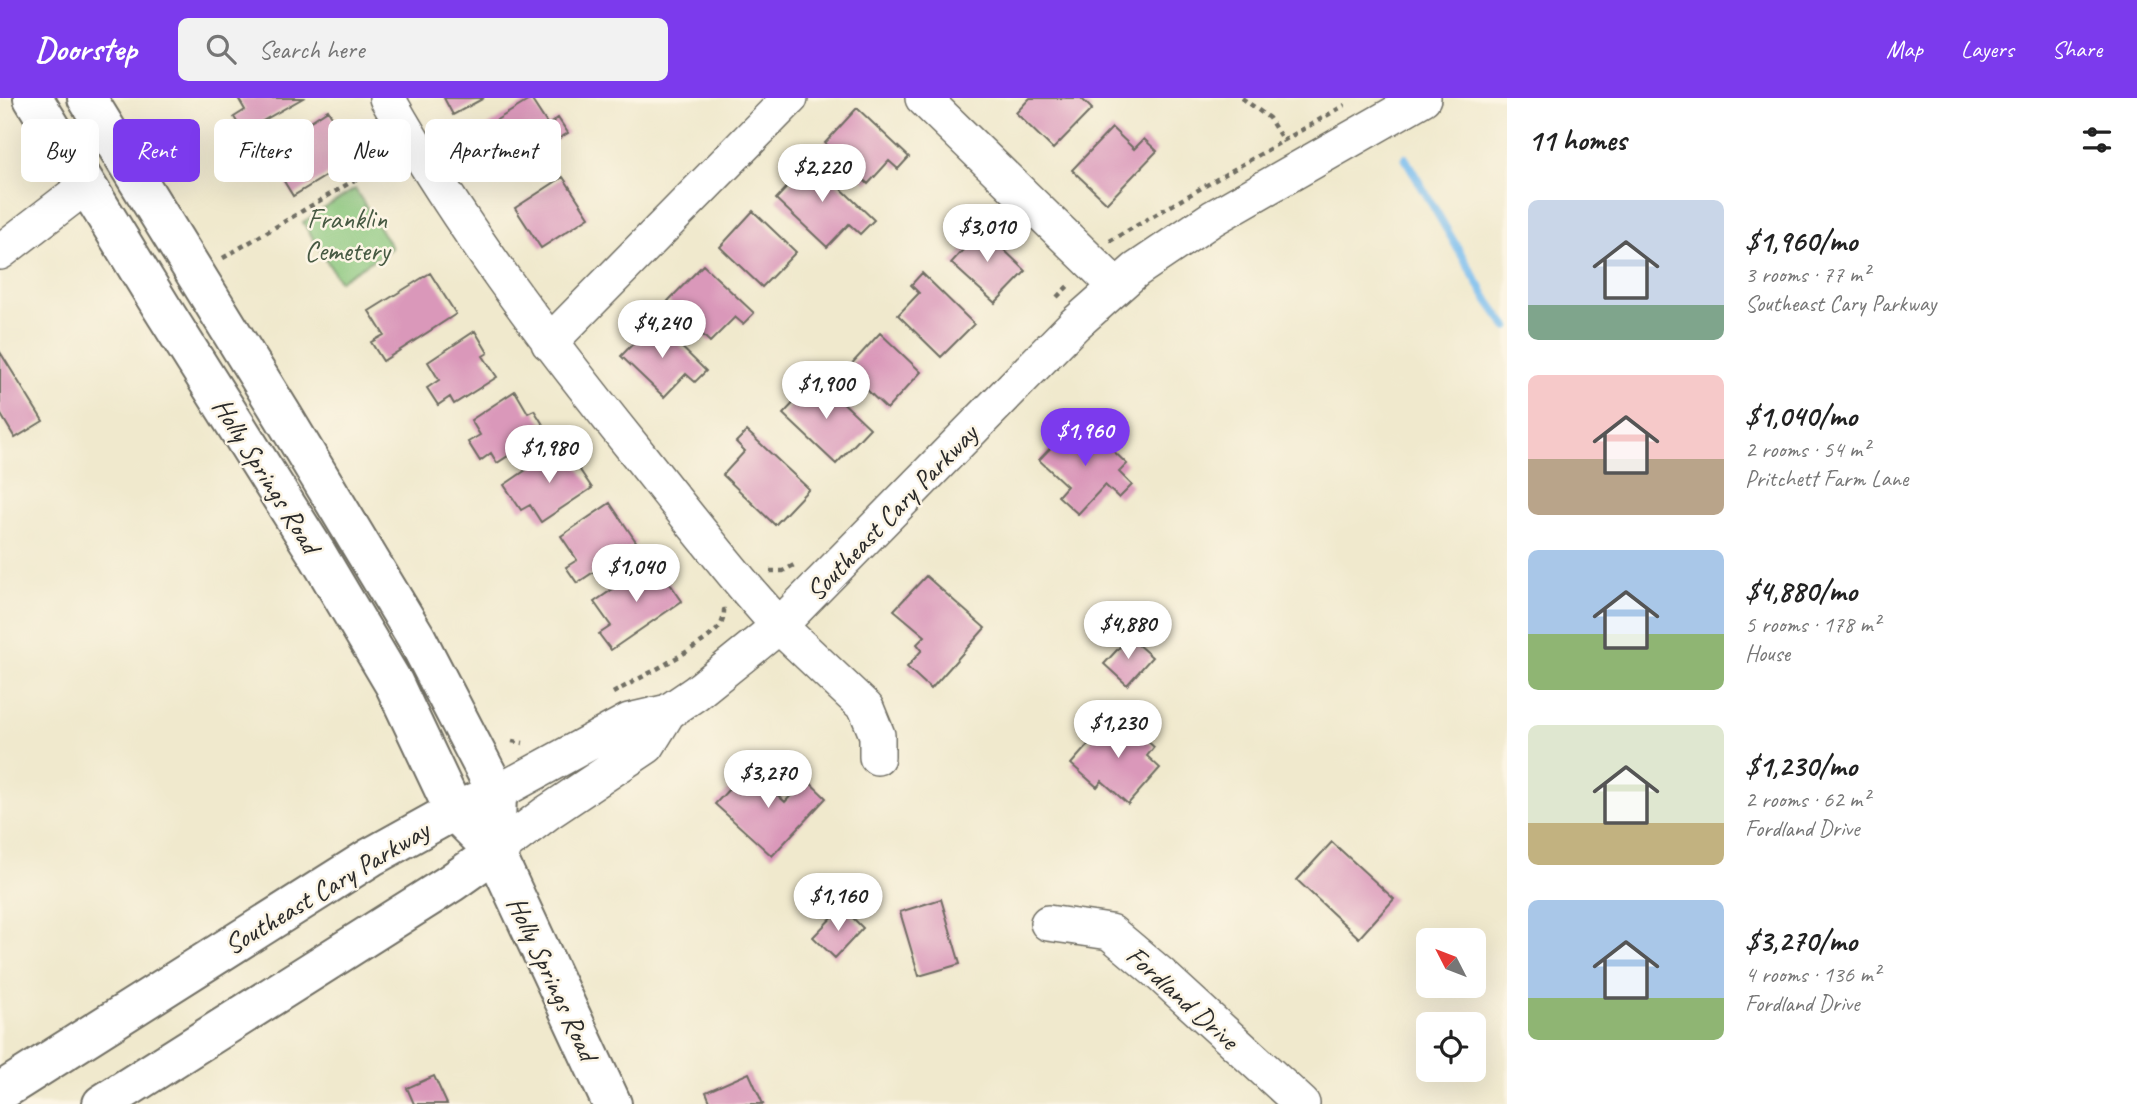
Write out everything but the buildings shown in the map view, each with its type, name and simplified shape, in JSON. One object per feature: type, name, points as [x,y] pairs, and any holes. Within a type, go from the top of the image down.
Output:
[{"type":"main road","name":"Holly Springs Road","points":[[33,98],[317,554],[394,684],[454,811],[495,852],[612,1104]]},
{"type":"main road","name":"Holly Springs Road","points":[[87,98],[416,637],[497,793],[495,852]]},
{"type":"main road","name":"Southeast Cary Parkway","points":[[0,1092],[360,864],[454,811],[497,793]]},
{"type":"main road","name":"Southeast Cary Parkway","points":[[102,1104],[452,883],[495,852]]},
{"type":"street","points":[[387,98],[454,210],[549,344],[779,626],[866,708],[877,735],[877,757]]},
{"type":"street","points":[[549,344],[790,98]]},
{"type":"street","points":[[923,98],[1116,286]]},
{"type":"street","name":"Southeast Cary Parkway","points":[[497,793],[628,721],[668,712],[728,670],[779,626],[1075,324],[1116,286],[1213,218],[1423,98]]},
{"type":"street","points":[[0,251],[86,186]]},
{"type":"street","name":"Southeast Cary Parkway","points":[[495,852],[547,813],[647,746],[668,712]]},
{"type":"street","name":"Fordland Drive","points":[[1048,923],[1110,932],[1302,1104]]},
{"type":"path","points":[[1241,98],[1269,118],[1283,140]]},
{"type":"path","points":[[1104,248],[1109,241],[1347,104]]},
{"type":"path","points":[[219,260],[350,182]]},
{"type":"path","points":[[607,697],[703,641],[719,626],[724,618],[724,610],[736,607]]},
{"type":"path","points":[[512,741],[528,742]]},
{"type":"green space","name":"Franklin Cemetery","points":[[355,189],[392,248],[339,281],[303,222]]},
{"type":"waterway","points":[[1405,158],[1489,302],[1507,327]]}]
